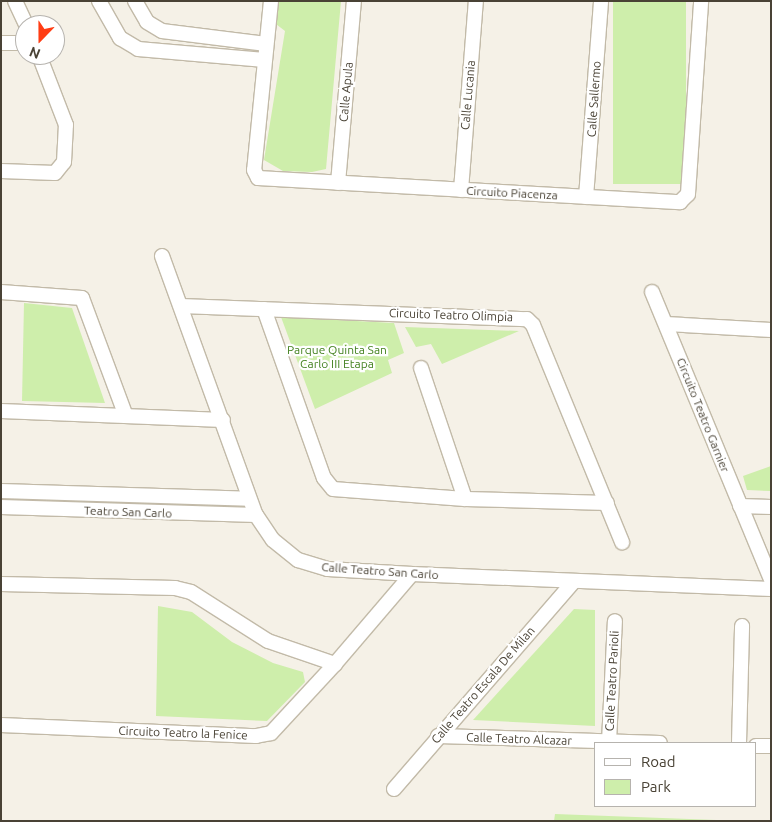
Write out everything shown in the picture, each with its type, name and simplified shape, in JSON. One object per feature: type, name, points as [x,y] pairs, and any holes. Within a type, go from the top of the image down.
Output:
[{"type":"street","points":[[15,1],[21,15]]},
{"type":"street","points":[[99,1],[120,38],[138,49],[264,60]]},
{"type":"street","points":[[135,1],[141,15],[155,28],[174,34],[266,44]]},
{"type":"street","name":"Circuito Piacenza","points":[[271,1],[264,60],[256,174],[262,179],[680,202],[687,197],[701,1]]},
{"type":"street","name":"Calle Apula","points":[[338,183],[354,1]]},
{"type":"street","name":"Calle Lucania","points":[[461,190],[476,1]]},
{"type":"street","name":"Calle Sallermo","points":[[586,197],[601,1]]},
{"type":"street","points":[[1,43],[15,43]]},
{"type":"street","points":[[1,171],[55,173],[64,162],[66,125],[43,65]]},
{"type":"street","name":"Calle Teatro San Carlo","points":[[162,256],[256,515],[273,540],[298,560],[328,569],[573,582],[771,589]]},
{"type":"street","points":[[1,292],[82,298],[126,416]]},
{"type":"street","name":"Circuito Teatro Garnier","points":[[652,292],[771,580]]},
{"type":"street","name":"Circuito Teatro Olimpia","points":[[181,306],[527,319],[533,325],[622,542]]},
{"type":"street","points":[[264,309],[324,478],[333,489],[465,499],[607,503]]},
{"type":"street","points":[[666,324],[771,330]]},
{"type":"street","points":[[421,368],[465,499]]},
{"type":"street","points":[[1,411],[223,420]]},
{"type":"street","name":"Teatro San Carlo","points":[[1,490],[249,499]]},
{"type":"street","points":[[740,506],[771,507]]},
{"type":"street","name":"Teatro San Carlo","points":[[1,507],[256,515]]},
{"type":"street","name":"Circuito Teatro la Fenice","points":[[1,725],[264,736],[277,728],[336,664],[412,574]]},
{"type":"street","name":"Calle Teatro Escala De Milan","points":[[394,790],[438,736],[573,582]]},
{"type":"street","points":[[1,584],[183,590],[206,600],[242,627],[268,641],[336,664]]},
{"type":"street","name":"Calle Teatro Parioli","points":[[609,742],[615,621]]},
{"type":"street","points":[[739,742],[742,626]]},
{"type":"street","name":"Calle Teatro Alcazar","points":[[438,736],[609,742]]},
{"type":"street","points":[[757,746],[771,746]]},
{"type":"green space","points":[[276,1],[341,1],[326,169],[312,172],[283,171],[264,160],[285,31],[272,21]]},
{"type":"green space","points":[[613,1],[686,1],[686,184],[613,184]]},
{"type":"green space","points":[[24,303],[72,308],[105,403],[22,401]]},
{"type":"green space","name":"Parque Quinta San Carlo III Etapa","points":[[281,317],[394,323],[404,353],[388,360],[392,373],[315,409]]},
{"type":"green space","points":[[405,327],[519,331],[442,364],[431,344],[416,347]]},
{"type":"green space","points":[[771,466],[771,491],[747,490],[743,476]]},
{"type":"green space","points":[[158,606],[192,612],[232,642],[273,663],[303,672],[305,682],[267,721],[156,716]]},
{"type":"green space","points":[[574,609],[595,610],[595,726],[473,720]]},
{"type":"green space","points":[[555,814],[743,821],[554,821]]}]
